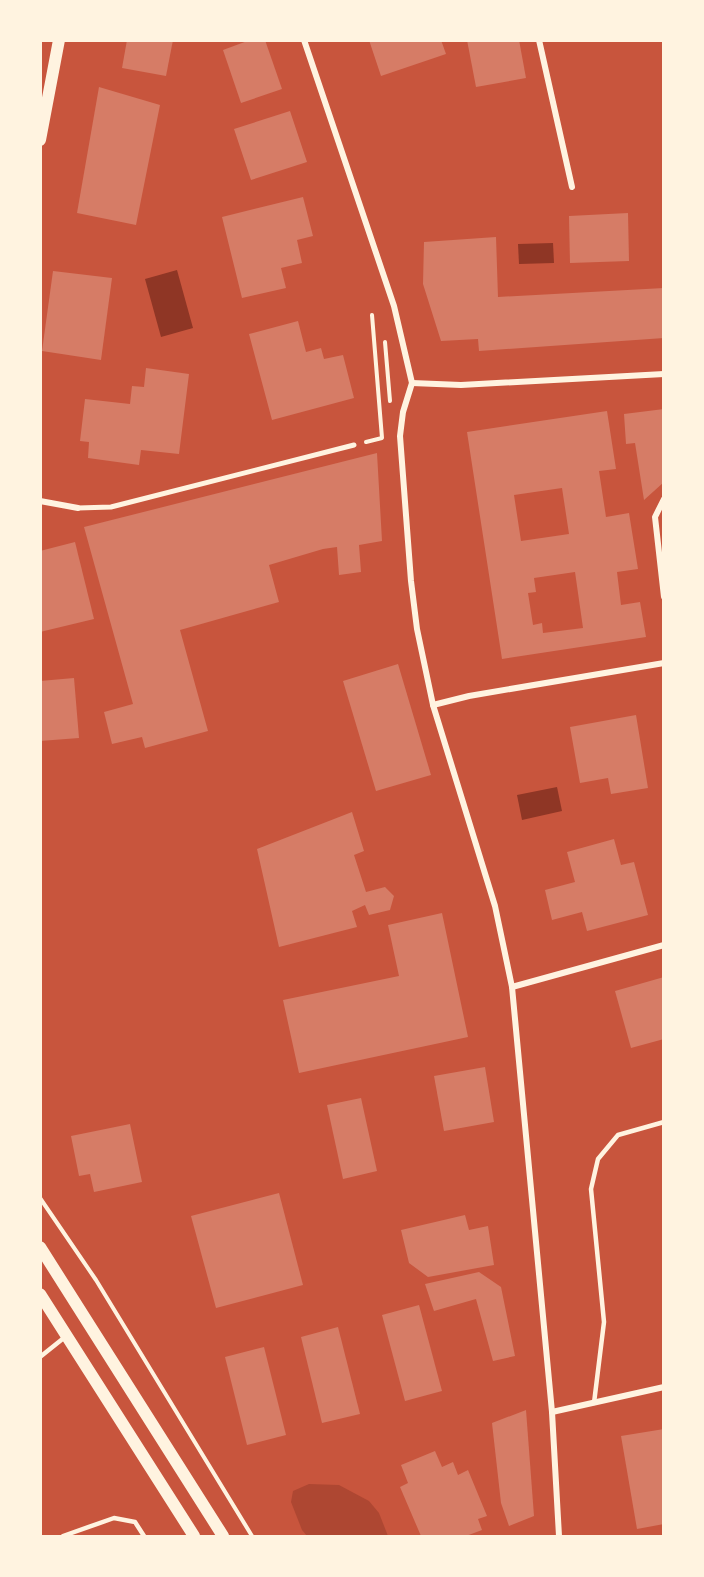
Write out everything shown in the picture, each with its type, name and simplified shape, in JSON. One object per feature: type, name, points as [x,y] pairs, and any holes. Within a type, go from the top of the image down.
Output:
[{"type":"main road","points":[[40,140],[59,40]]},
{"type":"main road","points":[[40,1247],[223,1536]]},
{"type":"main road","points":[[40,1294],[194,1536]]},
{"type":"street","points":[[304,40],[394,306],[412,383],[403,412],[400,436],[417,629],[433,705],[495,906],[512,987],[552,1412],[559,1536]]},
{"type":"street","points":[[539,40],[572,187]]},
{"type":"street","points":[[412,383],[461,385],[663,374]]},
{"type":"street","points":[[40,501],[78,507],[111,507],[354,445]]},
{"type":"street","points":[[663,499],[655,517],[662,556],[663,597]]},
{"type":"street","points":[[433,705],[469,696],[663,663]]},
{"type":"street","points":[[512,987],[663,945]]},
{"type":"street","points":[[552,1412],[663,1387]]},
{"type":"lane","points":[[594,1403],[604,1322],[591,1189],[598,1159],[618,1135],[663,1122]]},
{"type":"lane","points":[[40,1357],[67,1335]]},
{"type":"lane","points":[[63,1536],[114,1518],[135,1522],[144,1536]]},
{"type":"path","points":[[372,315],[382,438]]},
{"type":"path","points":[[40,1198],[96,1280],[252,1536]]},
{"type":"shaded area","points":[[553,243],[554,263],[519,264],[518,244]]},
{"type":"shaded area","points":[[177,270],[193,328],[161,337],[145,279]]},
{"type":"shaded area","points":[[557,787],[562,811],[522,820],[517,795]]},
{"type":"shaded area","points":[[309,1484],[339,1485],[369,1501],[379,1513],[388,1536],[307,1536],[302,1530],[291,1502],[293,1491]]},
{"type":"building","points":[[127,40],[173,40],[166,76],[122,68]]},
{"type":"building","points":[[250,40],[265,40],[282,89],[241,103],[223,50]]},
{"type":"building","points":[[369,40],[441,40],[446,54],[381,76]]},
{"type":"building","points":[[467,40],[519,40],[526,78],[476,87]]},
{"type":"building","points":[[99,87],[160,105],[136,225],[77,213]]},
{"type":"building","points":[[290,111],[307,162],[251,180],[234,129]]},
{"type":"building","points":[[303,197],[313,236],[297,240],[302,263],[281,268],[286,288],[242,298],[222,217]]},
{"type":"building","points":[[628,213],[629,261],[570,263],[569,216]]},
{"type":"building","points":[[496,237],[498,297],[664,288],[664,338],[479,351],[478,339],[441,341],[423,284],[424,242]]},
{"type":"building","points":[[53,271],[112,278],[101,360],[42,351]]},
{"type":"building","points":[[298,321],[306,352],[321,348],[324,359],[343,355],[354,398],[272,420],[249,334]]},
{"type":"building","points":[[146,368],[189,374],[179,454],[141,450],[139,465],[88,458],[89,442],[80,441],[85,399],[130,404],[132,386],[144,387]]},
{"type":"building","points":[[664,409],[664,482],[644,500],[635,443],[626,444],[624,414]]},
{"type":"building","points":[[607,411],[616,469],[599,471],[606,517],[629,513],[638,569],[617,572],[621,605],[640,602],[646,637],[502,659],[467,432]],"holes":[[[562,488],[569,534],[521,541],[514,495]],[[575,572],[583,628],[543,633],[542,623],[533,625],[528,593],[536,592],[534,578]]]},
{"type":"building","points":[[377,453],[382,541],[359,545],[361,572],[339,575],[337,547],[269,565],[279,602],[180,630],[208,731],[145,748],[142,737],[112,744],[104,712],[133,704],[84,527]]},
{"type":"building","points":[[75,542],[94,619],[40,632],[40,551]]},
{"type":"building","points":[[398,664],[431,775],[376,791],[343,681]]},
{"type":"building","points":[[74,678],[79,738],[40,741],[40,681]]},
{"type":"building","points":[[636,715],[648,788],[611,794],[608,778],[580,783],[570,727]]},
{"type":"building","points":[[352,812],[364,851],[354,855],[366,892],[385,887],[394,896],[390,910],[369,915],[365,905],[352,911],[357,927],[279,947],[257,849]]},
{"type":"building","points":[[614,839],[621,865],[634,862],[648,915],[587,931],[582,912],[552,920],[545,890],[575,882],[567,852]]},
{"type":"building","points":[[442,913],[468,1037],[299,1073],[283,1000],[399,976],[388,925]]},
{"type":"building","points":[[664,977],[664,1039],[631,1048],[615,991]]},
{"type":"building","points":[[485,1067],[494,1122],[444,1131],[434,1076]]},
{"type":"building","points":[[361,1098],[377,1171],[343,1179],[327,1105]]},
{"type":"building","points":[[130,1124],[142,1182],[94,1192],[90,1174],[79,1176],[71,1136]]},
{"type":"building","points":[[279,1193],[303,1285],[216,1308],[191,1216]]},
{"type":"building","points":[[465,1215],[469,1230],[488,1226],[494,1265],[428,1277],[409,1263],[401,1230]]},
{"type":"building","points":[[479,1272],[501,1287],[515,1356],[493,1361],[476,1299],[434,1311],[425,1284]]},
{"type":"building","points":[[419,1305],[442,1391],[405,1401],[382,1315]]},
{"type":"building","points":[[338,1327],[360,1414],[322,1423],[301,1337]]},
{"type":"building","points":[[264,1347],[286,1435],[247,1445],[225,1357]]},
{"type":"building","points":[[526,1410],[534,1516],[509,1526],[501,1503],[492,1423]]},
{"type":"building","points":[[664,1429],[664,1524],[637,1529],[621,1436]]},
{"type":"building","points":[[435,1451],[442,1467],[453,1462],[458,1475],[468,1470],[487,1516],[478,1519],[482,1530],[466,1536],[421,1536],[400,1487],[408,1483],[401,1465]]}]
